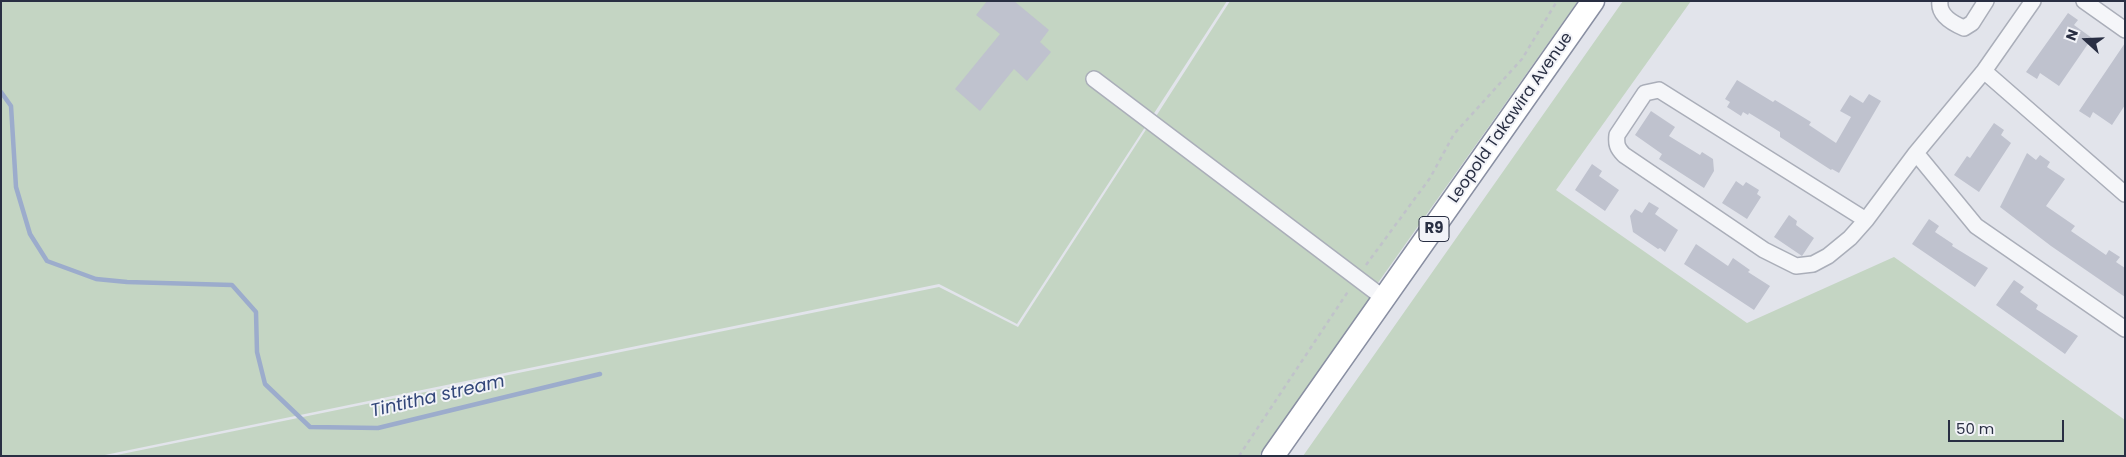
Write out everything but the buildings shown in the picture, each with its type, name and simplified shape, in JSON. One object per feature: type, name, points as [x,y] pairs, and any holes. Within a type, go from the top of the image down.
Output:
[{"type":"highway","name":"Leopold Takawira Avenue","points":[[1273,456],[1593,1]]},
{"type":"street","points":[[1940,1],[1940,10],[1944,16],[1964,28],[1972,23],[1986,1]]},
{"type":"street","points":[[1866,220],[1659,90],[1645,93],[1618,135],[1616,142],[1618,149],[1624,155],[1764,250],[1791,264],[1804,266],[1821,260],[1850,238],[1866,220],[1916,153],[1984,71],[2033,1]]},
{"type":"street","points":[[2084,1],[2125,30]]},
{"type":"street","points":[[1984,71],[2125,194]]},
{"type":"street","points":[[1094,80],[1385,299]]},
{"type":"street","points":[[1916,153],[1976,226],[2125,329]]},
{"type":"path","points":[[1239,456],[1356,279],[1430,178],[1454,134],[1522,59],[1557,1]]},
{"type":"green space","points":[[1,1],[1227,1],[1017,324],[939,284],[100,456],[1,456]]},
{"type":"green space","points":[[1230,1],[1578,1],[1375,287],[1153,121]]},
{"type":"green space","points":[[1623,1],[1691,1],[1556,190],[1747,323],[1894,257],[2125,420],[2125,456],[1303,456]]},
{"type":"green space","points":[[1147,128],[1371,297],[1259,456],[112,456],[939,287],[1018,327]]},
{"type":"waterway","name":"Tintitha stream","points":[[1,92],[11,106],[16,187],[30,234],[47,261],[96,279],[127,282],[232,285],[256,312],[257,352],[265,384],[310,427],[378,428],[600,374]]}]
